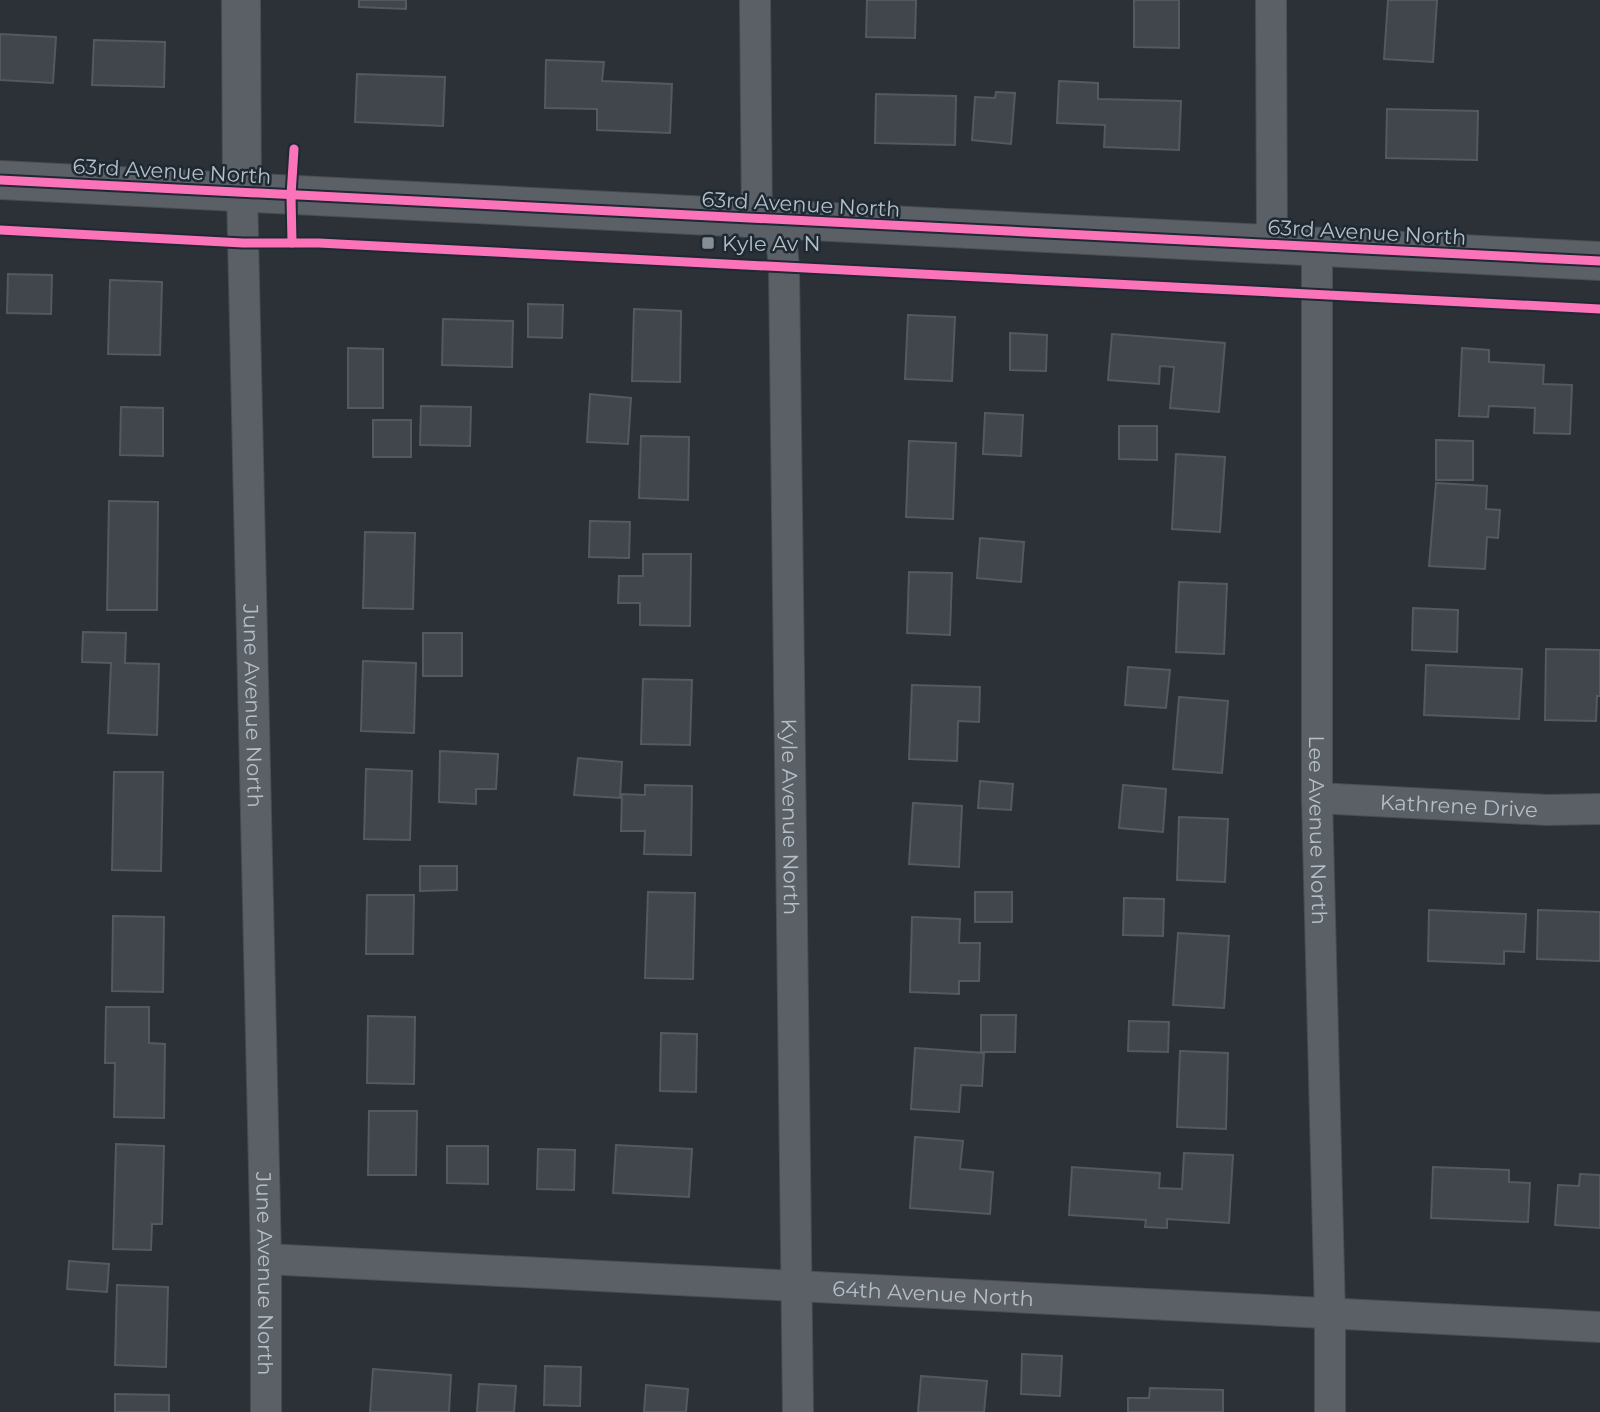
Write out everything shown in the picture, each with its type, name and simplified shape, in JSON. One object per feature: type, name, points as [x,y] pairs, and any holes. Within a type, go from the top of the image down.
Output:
[{"type":"street","name":"June Avenue North","points":[[241,0],[242,192],[266,1259],[266,1412]]},
{"type":"street","name":"Kyle Avenue North","points":[[755,0],[768,220],[785,295],[798,1412]]},
{"type":"street","points":[[1271,0],[1272,244]]},
{"type":"street","name":"63rd Avenue North","points":[[0,180],[1600,261]]},
{"type":"street","name":"Lee Avenue North","points":[[1317,247],[1317,798],[1330,1412]]},
{"type":"street","name":"Kathrene Drive","points":[[1317,798],[1547,810],[1600,809]]},
{"type":"street","name":"64th Avenue North","points":[[266,1259],[1600,1327]]},
{"type":"building","points":[[359,0],[406,0],[406,9],[359,7]]},
{"type":"building","points":[[867,0],[916,0],[915,38],[866,37]]},
{"type":"building","points":[[1134,0],[1179,0],[1179,48],[1134,47]]},
{"type":"building","points":[[1388,0],[1437,0],[1433,62],[1384,59]]},
{"type":"building","points":[[0,34],[56,37],[53,83],[0,80]]},
{"type":"building","points":[[94,40],[165,42],[164,87],[92,85]]},
{"type":"building","points":[[546,60],[604,62],[602,81],[672,84],[670,133],[597,130],[597,109],[545,108]]},
{"type":"building","points":[[357,74],[445,77],[443,126],[355,122]]},
{"type":"building","points":[[1059,81],[1098,83],[1098,99],[1181,101],[1179,150],[1104,147],[1105,125],[1057,123]]},
{"type":"building","points":[[996,92],[1015,93],[1011,144],[972,140],[975,97],[995,98]]},
{"type":"building","points":[[876,94],[956,96],[955,145],[875,143]]},
{"type":"building","points":[[1387,109],[1478,111],[1477,160],[1386,158]]},
{"type":"building","points":[[8,274],[52,275],[51,314],[7,313]]},
{"type":"building","points":[[110,280],[162,282],[160,355],[108,354]]},
{"type":"building","points":[[528,304],[563,305],[562,338],[528,337]]},
{"type":"building","points":[[634,309],[681,311],[680,382],[632,381]]},
{"type":"building","points":[[908,315],[955,317],[952,381],[905,379]]},
{"type":"building","points":[[443,319],[513,321],[512,367],[442,365]]},
{"type":"building","points":[[1010,333],[1047,335],[1046,371],[1010,370]]},
{"type":"building","points":[[1112,334],[1225,343],[1219,412],[1170,408],[1174,367],[1160,366],[1159,384],[1108,380]]},
{"type":"building","points":[[348,348],[383,349],[383,408],[348,408]]},
{"type":"building","points":[[1462,348],[1489,350],[1489,362],[1544,365],[1543,384],[1572,385],[1570,434],[1534,433],[1535,408],[1489,406],[1488,417],[1459,416]]},
{"type":"building","points":[[590,394],[631,398],[628,444],[587,442]]},
{"type":"building","points":[[421,406],[471,407],[470,446],[420,445]]},
{"type":"building","points":[[121,407],[163,408],[163,456],[120,455]]},
{"type":"building","points":[[985,413],[1023,415],[1021,456],[983,454]]},
{"type":"building","points":[[373,420],[411,420],[411,457],[373,457]]},
{"type":"building","points":[[1119,426],[1157,426],[1157,460],[1119,459]]},
{"type":"building","points":[[641,436],[689,437],[688,500],[639,498]]},
{"type":"building","points":[[1436,440],[1473,441],[1473,480],[1436,480]]},
{"type":"building","points":[[909,441],[956,443],[953,519],[906,517]]},
{"type":"building","points":[[1176,454],[1225,457],[1220,532],[1172,529]]},
{"type":"building","points":[[1436,483],[1487,486],[1486,509],[1500,510],[1498,538],[1487,537],[1485,569],[1429,566]]},
{"type":"building","points":[[109,501],[158,502],[157,610],[107,610]]},
{"type":"building","points":[[590,521],[630,522],[629,558],[589,557]]},
{"type":"building","points":[[365,532],[415,533],[413,609],[363,608]]},
{"type":"building","points":[[980,538],[1024,542],[1021,582],[977,578]]},
{"type":"building","points":[[643,554],[691,554],[690,626],[640,625],[640,603],[618,603],[619,576],[643,576]]},
{"type":"building","points":[[909,572],[952,573],[950,635],[907,633]]},
{"type":"building","points":[[1179,582],[1227,584],[1224,654],[1176,652]]},
{"type":"building","points":[[1413,608],[1458,610],[1457,652],[1412,650]]},
{"type":"building","points":[[83,632],[126,633],[125,663],[159,664],[157,735],[108,733],[111,663],[82,662]]},
{"type":"building","points":[[423,633],[462,633],[462,676],[423,676]]},
{"type":"building","points":[[1546,649],[1600,650],[1600,696],[1597,696],[1596,721],[1545,720]]},
{"type":"building","points":[[363,661],[416,663],[414,733],[361,731]]},
{"type":"building","points":[[1426,665],[1522,669],[1519,719],[1424,715]]},
{"type":"building","points":[[1128,667],[1170,670],[1166,708],[1125,705]]},
{"type":"building","points":[[643,679],[692,680],[690,745],[641,744]]},
{"type":"building","points":[[912,685],[980,687],[979,722],[958,721],[957,761],[909,759]]},
{"type":"building","points":[[1179,697],[1228,701],[1222,773],[1173,769]]},
{"type":"building","points":[[440,751],[498,754],[496,789],[476,789],[476,804],[439,802]]},
{"type":"building","points":[[578,758],[622,762],[620,798],[574,795]]},
{"type":"building","points":[[366,769],[412,771],[410,840],[364,839]]},
{"type":"building","points":[[114,772],[163,772],[161,871],[112,870]]},
{"type":"building","points":[[980,781],[1013,784],[1011,810],[978,808]]},
{"type":"building","points":[[645,785],[692,786],[691,855],[644,854],[645,831],[621,831],[622,794],[645,795]]},
{"type":"building","points":[[1123,785],[1166,789],[1163,832],[1119,828]]},
{"type":"building","points":[[913,803],[962,806],[959,867],[909,864]]},
{"type":"building","points":[[1179,817],[1228,819],[1225,882],[1177,880]]},
{"type":"building","points":[[420,866],[457,866],[457,890],[420,891]]},
{"type":"building","points":[[648,892],[695,893],[693,979],[645,978]]},
{"type":"building","points":[[975,892],[1012,892],[1012,922],[975,922]]},
{"type":"building","points":[[367,895],[414,895],[413,954],[366,954]]},
{"type":"building","points":[[1124,898],[1164,899],[1163,936],[1123,935]]},
{"type":"building","points":[[1429,910],[1526,914],[1524,952],[1504,951],[1504,964],[1428,961]]},
{"type":"building","points":[[1538,910],[1600,912],[1600,961],[1537,959]]},
{"type":"building","points":[[113,916],[164,917],[163,992],[112,991]]},
{"type":"building","points":[[912,917],[960,919],[959,943],[980,943],[979,981],[959,981],[959,994],[910,992]]},
{"type":"building","points":[[1178,933],[1229,936],[1224,1008],[1173,1005]]},
{"type":"building","points":[[106,1007],[149,1007],[149,1043],[165,1044],[164,1118],[114,1117],[115,1063],[105,1063]]},
{"type":"building","points":[[981,1015],[1016,1015],[1015,1052],[981,1052]]},
{"type":"building","points":[[368,1016],[415,1017],[414,1084],[367,1083]]},
{"type":"building","points":[[1129,1021],[1169,1022],[1168,1052],[1128,1051]]},
{"type":"building","points":[[661,1033],[697,1034],[696,1092],[660,1091]]},
{"type":"building","points":[[915,1048],[984,1053],[982,1086],[961,1085],[959,1112],[911,1109]]},
{"type":"building","points":[[1180,1051],[1228,1053],[1226,1129],[1177,1127]]},
{"type":"building","points":[[369,1111],[417,1111],[416,1175],[368,1175]]},
{"type":"building","points":[[915,1137],[963,1141],[960,1169],[993,1172],[990,1214],[910,1208]]},
{"type":"building","points":[[116,1144],[164,1146],[162,1224],[152,1224],[151,1250],[113,1249]]},
{"type":"building","points":[[616,1145],[692,1149],[689,1197],[613,1193]]},
{"type":"building","points":[[447,1146],[488,1146],[488,1184],[447,1183]]},
{"type":"building","points":[[538,1149],[575,1150],[574,1190],[537,1189]]},
{"type":"building","points":[[1184,1153],[1233,1155],[1229,1223],[1167,1219],[1167,1228],[1145,1227],[1146,1220],[1069,1215],[1072,1167],[1160,1173],[1159,1188],[1182,1189]]},
{"type":"building","points":[[1433,1167],[1509,1170],[1509,1182],[1530,1183],[1528,1222],[1431,1218]]},
{"type":"building","points":[[1580,1174],[1600,1175],[1600,1228],[1555,1225],[1558,1185],[1579,1186]]},
{"type":"building","points":[[69,1261],[109,1264],[107,1292],[67,1289]]},
{"type":"building","points":[[117,1285],[168,1287],[166,1367],[115,1365]]},
{"type":"building","points":[[1022,1354],[1062,1356],[1060,1396],[1021,1394]]},
{"type":"building","points":[[545,1366],[581,1367],[580,1406],[544,1405]]},
{"type":"building","points":[[373,1369],[451,1375],[449,1412],[370,1412]]},
{"type":"building","points":[[921,1376],[987,1381],[984,1412],[918,1412]]},
{"type":"building","points":[[479,1384],[516,1386],[514,1412],[477,1412]]},
{"type":"building","points":[[646,1385],[688,1389],[686,1412],[644,1412]]},
{"type":"building","points":[[1150,1388],[1223,1390],[1223,1412],[1128,1412],[1128,1398],[1149,1398]]},
{"type":"building","points":[[115,1394],[169,1395],[169,1412],[115,1412]]},
{"type":"cycle path","points":[[292,243],[294,149]]},
{"type":"cycle path","points":[[0,180],[1600,261]]},
{"type":"cycle path","points":[[0,230],[243,243],[319,243],[1600,309]]},
{"type":"place","name":"Kyle Av N","points":[[708,243]]}]
